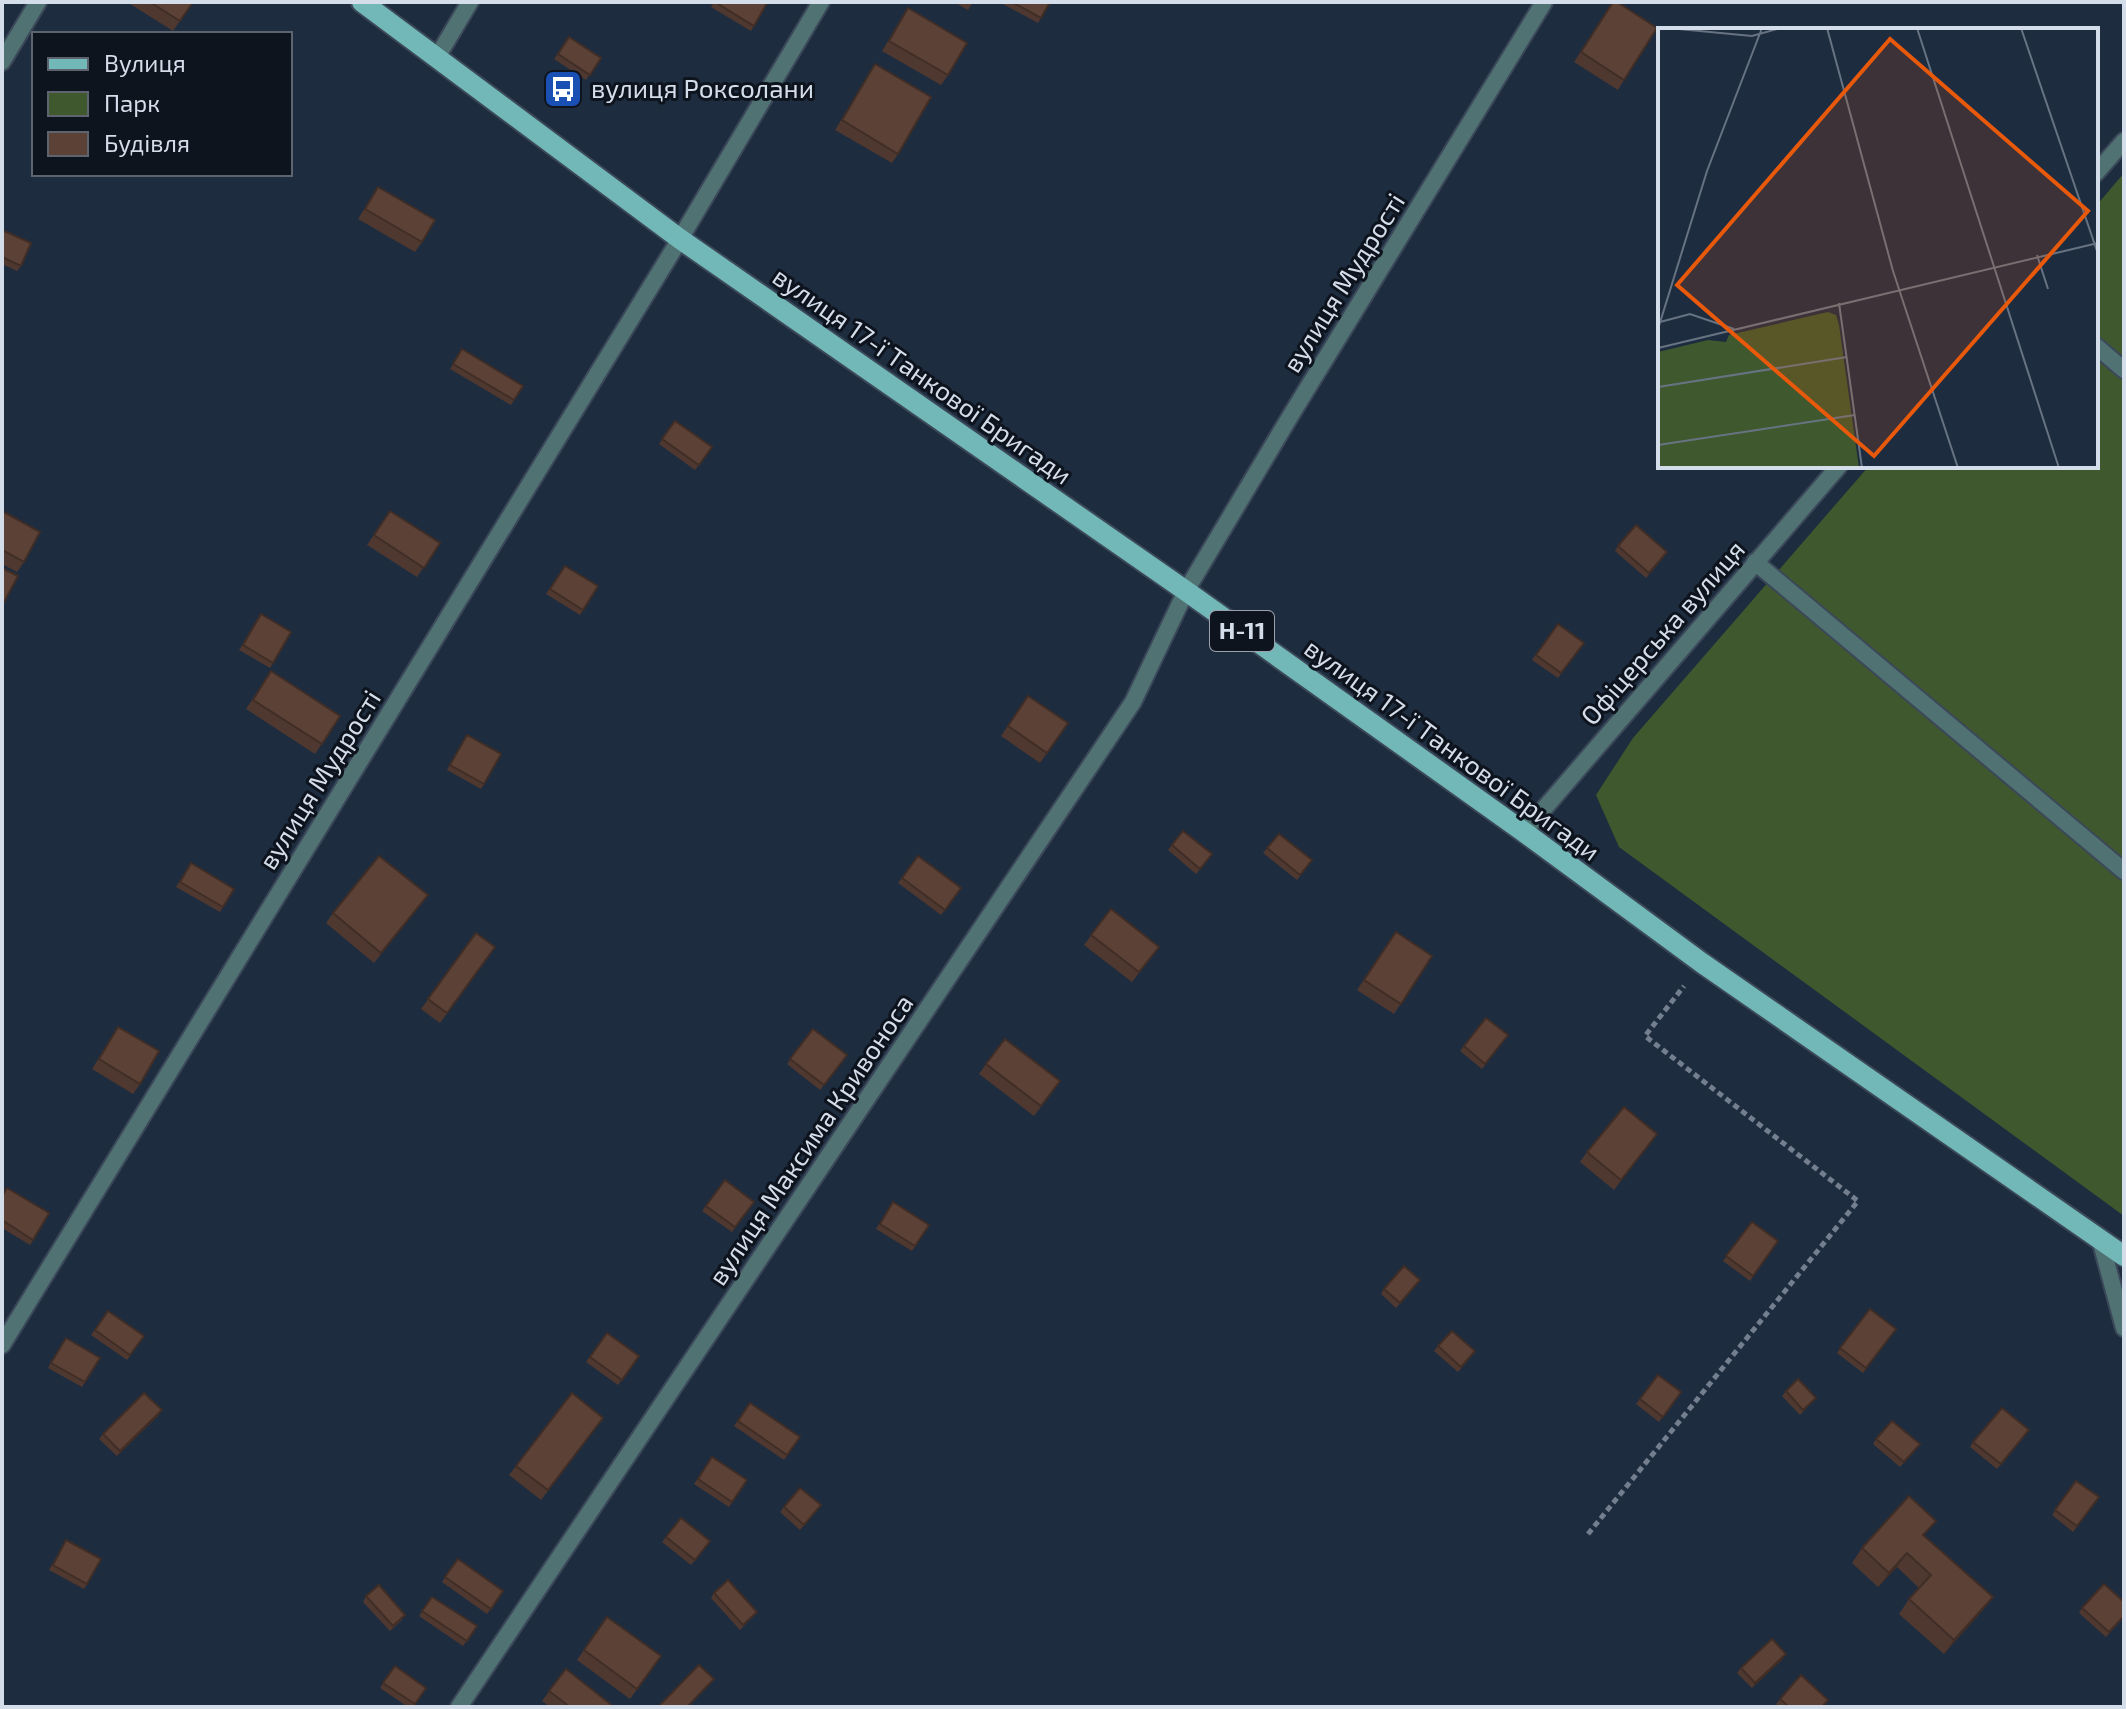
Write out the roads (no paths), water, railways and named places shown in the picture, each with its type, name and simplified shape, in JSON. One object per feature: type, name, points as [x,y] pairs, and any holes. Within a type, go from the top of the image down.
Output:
[{"type":"main road","name":"вулиця 17-ї Танкової Бригади","points":[[362,2],[680,239],[1186,591],[1702,963],[2124,1256]]},
{"type":"street","points":[[2,62],[38,2]]},
{"type":"street","points":[[436,59],[470,2]]},
{"type":"street","name":"вулиця Мудрості","points":[[2,1345],[680,239],[821,2]]},
{"type":"street","name":"вулиця Мудрості","points":[[1186,591],[1544,2]]},
{"type":"street","points":[[2098,171],[2124,141]]},
{"type":"street","points":[[2098,348],[2124,370]]},
{"type":"street","name":"Офіцерська вулиця","points":[[1524,832],[1837,468]]},
{"type":"street","points":[[1755,562],[2124,871]]},
{"type":"street","name":"вулиця Максима Кривоноса","points":[[459,1707],[1133,702],[1186,591]]},
{"type":"street","points":[[2100,1239],[2124,1328]]},
{"type":"place","name":"вулиця Роксолани","points":[[563,89]]}]
